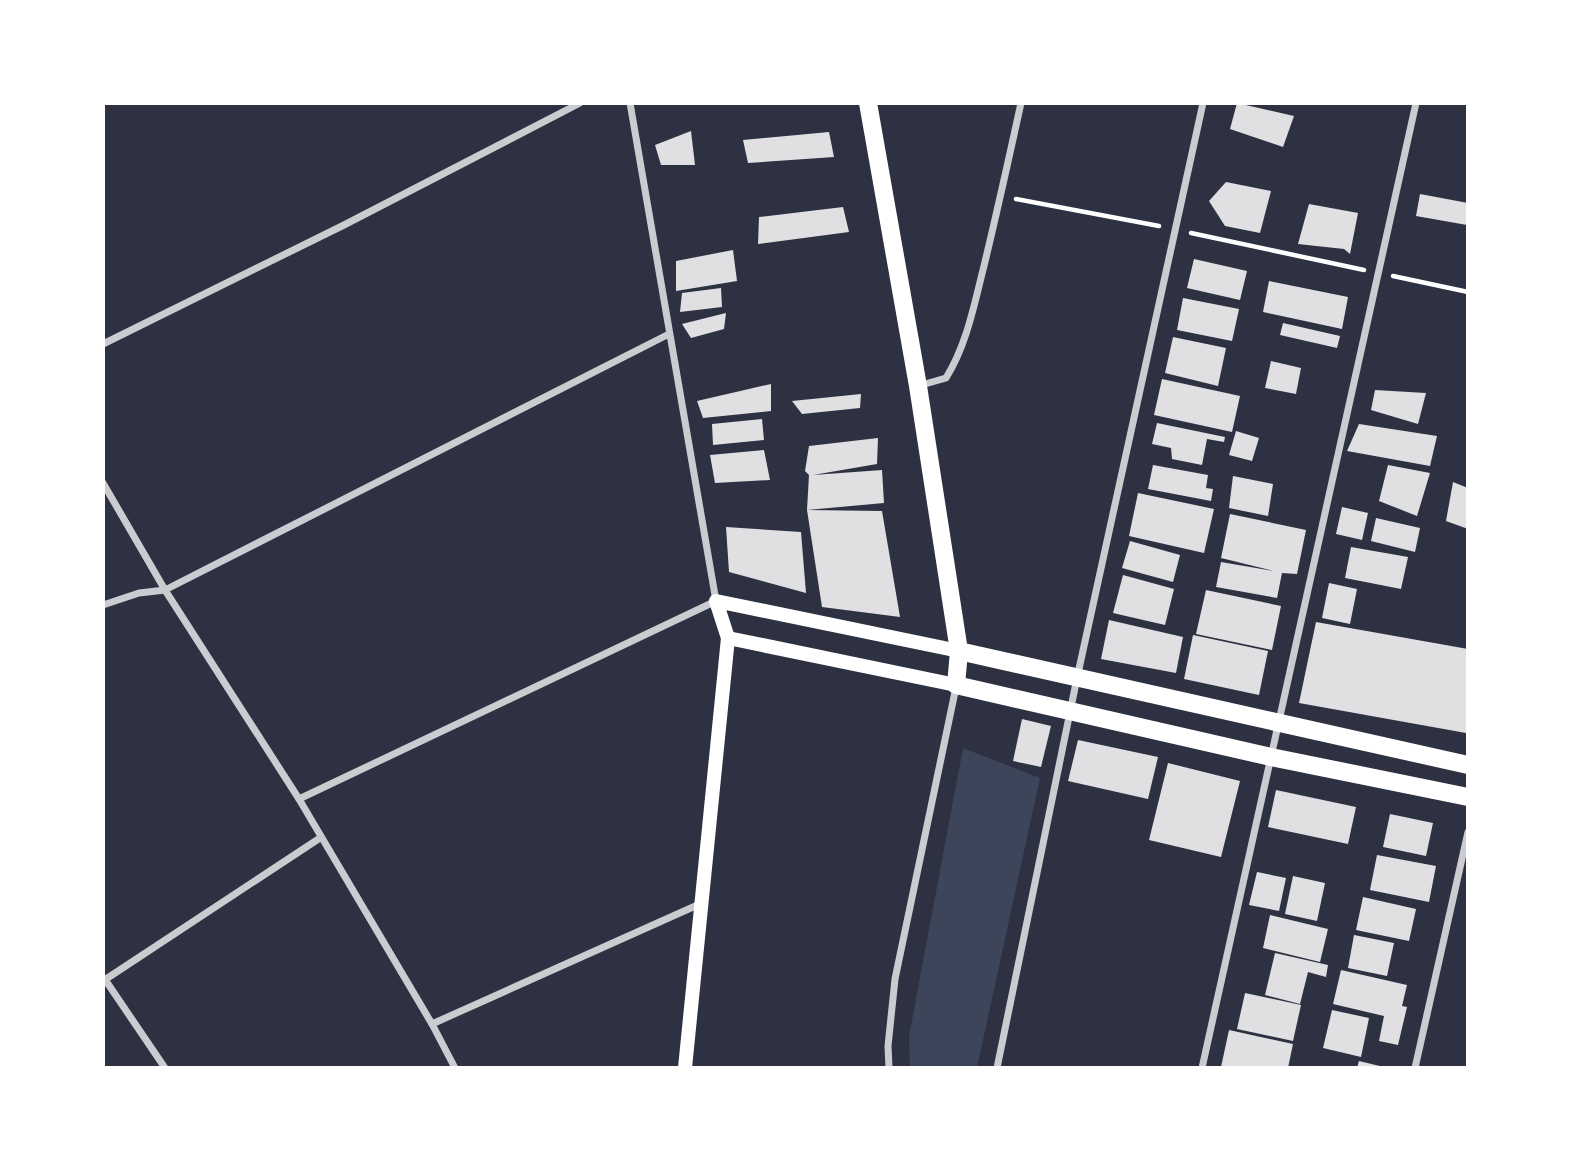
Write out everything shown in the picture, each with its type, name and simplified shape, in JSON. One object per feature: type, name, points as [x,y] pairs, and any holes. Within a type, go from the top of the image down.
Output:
[{"type":"main road","points":[[869,103],[918,386],[959,651],[956,685]]},
{"type":"main road","points":[[685,1068],[728,638],[716,601],[959,651],[1468,765]]},
{"type":"main road","points":[[728,638],[956,685],[1271,757],[1468,797]]},
{"type":"street","points":[[103,344],[344,225],[580,103]]},
{"type":"street","points":[[299,799],[716,601],[630,103]]},
{"type":"street","points":[[918,386],[946,378],[966,336],[1002,196],[1021,103]]},
{"type":"street","points":[[997,1068],[1077,678],[1203,103]]},
{"type":"street","points":[[1202,1068],[1416,103]]},
{"type":"street","points":[[103,605],[139,593],[165,590],[669,334]]},
{"type":"street","points":[[103,483],[165,590],[299,799],[432,1024],[455,1068]]},
{"type":"street","points":[[889,1068],[888,1046],[895,979],[956,685]]},
{"type":"street","points":[[1415,1068],[1468,832]]},
{"type":"street","points":[[164,1068],[104,980],[320,838]]},
{"type":"street","points":[[432,1024],[702,903]]},
{"type":"path","points":[[1002,196],[1468,292]]},
{"type":"shaded area","points":[[963,748],[1040,778],[977,1068],[910,1068],[909,1036]]},
{"type":"building","points":[[1237,103],[1294,116],[1283,147],[1230,129]]},
{"type":"building","points":[[691,131],[695,165],[661,165],[655,145]]},
{"type":"building","points":[[829,132],[834,157],[748,163],[743,140]]},
{"type":"building","points":[[1226,182],[1271,191],[1260,233],[1225,226],[1209,201]]},
{"type":"building","points":[[1420,194],[1468,203],[1467,225],[1416,216]]},
{"type":"building","points":[[1309,204],[1358,213],[1350,254],[1344,249],[1298,244]]},
{"type":"building","points":[[843,207],[849,232],[758,244],[759,217]]},
{"type":"building","points":[[733,250],[737,281],[676,291],[676,261]]},
{"type":"building","points":[[1194,259],[1247,271],[1240,300],[1187,288]]},
{"type":"building","points":[[1269,281],[1348,297],[1342,329],[1263,312]]},
{"type":"building","points":[[721,288],[722,307],[680,312],[682,293]]},
{"type":"building","points":[[1183,298],[1239,309],[1232,341],[1177,330]]},
{"type":"building","points":[[726,313],[724,329],[691,338],[682,324]]},
{"type":"building","points":[[1283,323],[1340,336],[1337,348],[1280,335]]},
{"type":"building","points":[[1173,337],[1226,348],[1218,386],[1165,373]]},
{"type":"building","points":[[1271,361],[1301,368],[1296,394],[1265,388]]},
{"type":"building","points":[[1162,379],[1240,396],[1232,432],[1154,415]]},
{"type":"building","points":[[771,384],[771,411],[703,418],[697,401]]},
{"type":"building","points":[[1375,390],[1426,393],[1418,424],[1371,410]]},
{"type":"building","points":[[861,394],[860,408],[802,414],[792,401]]},
{"type":"building","points":[[762,419],[764,440],[713,445],[712,424]]},
{"type":"building","points":[[1157,423],[1225,437],[1224,442],[1207,439],[1202,465],[1172,459],[1171,448],[1152,444]]},
{"type":"building","points":[[1359,424],[1437,436],[1430,466],[1347,451]]},
{"type":"building","points":[[1236,431],[1259,438],[1252,461],[1229,455]]},
{"type":"building","points":[[878,438],[877,464],[813,475],[882,470],[884,503],[807,510],[809,475],[805,471],[809,446]]},
{"type":"building","points":[[764,450],[770,480],[715,483],[710,455]]},
{"type":"building","points":[[1153,465],[1208,475],[1206,488],[1213,489],[1211,501],[1148,489]]},
{"type":"building","points":[[1388,465],[1430,473],[1417,516],[1379,501]]},
{"type":"building","points":[[1233,476],[1273,484],[1268,516],[1229,508]]},
{"type":"building","points":[[1453,482],[1468,488],[1468,529],[1446,521]]},
{"type":"building","points":[[1138,493],[1214,509],[1204,553],[1129,536]]},
{"type":"building","points":[[1342,507],[1368,513],[1362,540],[1336,534]]},
{"type":"building","points":[[807,510],[882,511],[900,617],[822,607]]},
{"type":"building","points":[[1230,514],[1306,530],[1297,574],[1282,573],[1277,598],[1216,587],[1221,562],[1274,571],[1221,558]]},
{"type":"building","points":[[1376,518],[1420,528],[1415,552],[1371,541]]},
{"type":"building","points":[[726,527],[801,532],[806,593],[729,572]]},
{"type":"building","points":[[1130,541],[1180,555],[1173,582],[1122,568]]},
{"type":"building","points":[[1351,547],[1408,557],[1401,589],[1345,578]]},
{"type":"building","points":[[1123,575],[1174,589],[1165,625],[1113,613]]},
{"type":"building","points":[[1329,583],[1357,589],[1350,624],[1322,618]]},
{"type":"building","points":[[1206,590],[1281,606],[1272,650],[1196,634]]},
{"type":"building","points":[[1109,620],[1183,637],[1176,673],[1101,659]]},
{"type":"building","points":[[1316,622],[1468,649],[1466,733],[1299,703]]},
{"type":"building","points":[[1193,635],[1268,651],[1259,695],[1184,679]]},
{"type":"building","points":[[1022,719],[1051,726],[1041,767],[1013,761]]},
{"type":"building","points":[[1078,740],[1158,757],[1148,799],[1068,781]]},
{"type":"building","points":[[1168,763],[1240,781],[1221,857],[1149,840]]},
{"type":"building","points":[[1276,790],[1356,807],[1348,844],[1268,827]]},
{"type":"building","points":[[1390,814],[1433,823],[1426,856],[1383,847]]},
{"type":"building","points":[[1377,855],[1436,866],[1429,902],[1370,890]]},
{"type":"building","points":[[1257,872],[1286,878],[1279,911],[1249,905]]},
{"type":"building","points":[[1293,876],[1325,883],[1317,921],[1285,914]]},
{"type":"building","points":[[1363,897],[1416,909],[1409,941],[1356,930]]},
{"type":"building","points":[[1270,915],[1328,929],[1320,962],[1263,948]]},
{"type":"building","points":[[1354,935],[1394,943],[1387,976],[1348,968]]},
{"type":"building","points":[[1275,953],[1328,965],[1326,977],[1308,972],[1300,1004],[1265,995]]},
{"type":"building","points":[[1341,970],[1407,985],[1402,1006],[1407,1007],[1398,1045],[1379,1041],[1384,1016],[1333,1004]]},
{"type":"building","points":[[1245,993],[1301,1005],[1293,1041],[1237,1029]]},
{"type":"building","points":[[1332,1010],[1369,1018],[1361,1057],[1323,1048]]},
{"type":"building","points":[[1229,1030],[1293,1044],[1288,1068],[1221,1067]]},
{"type":"building","points":[[1359,1061],[1384,1067],[1384,1068],[1357,1068]]}]
